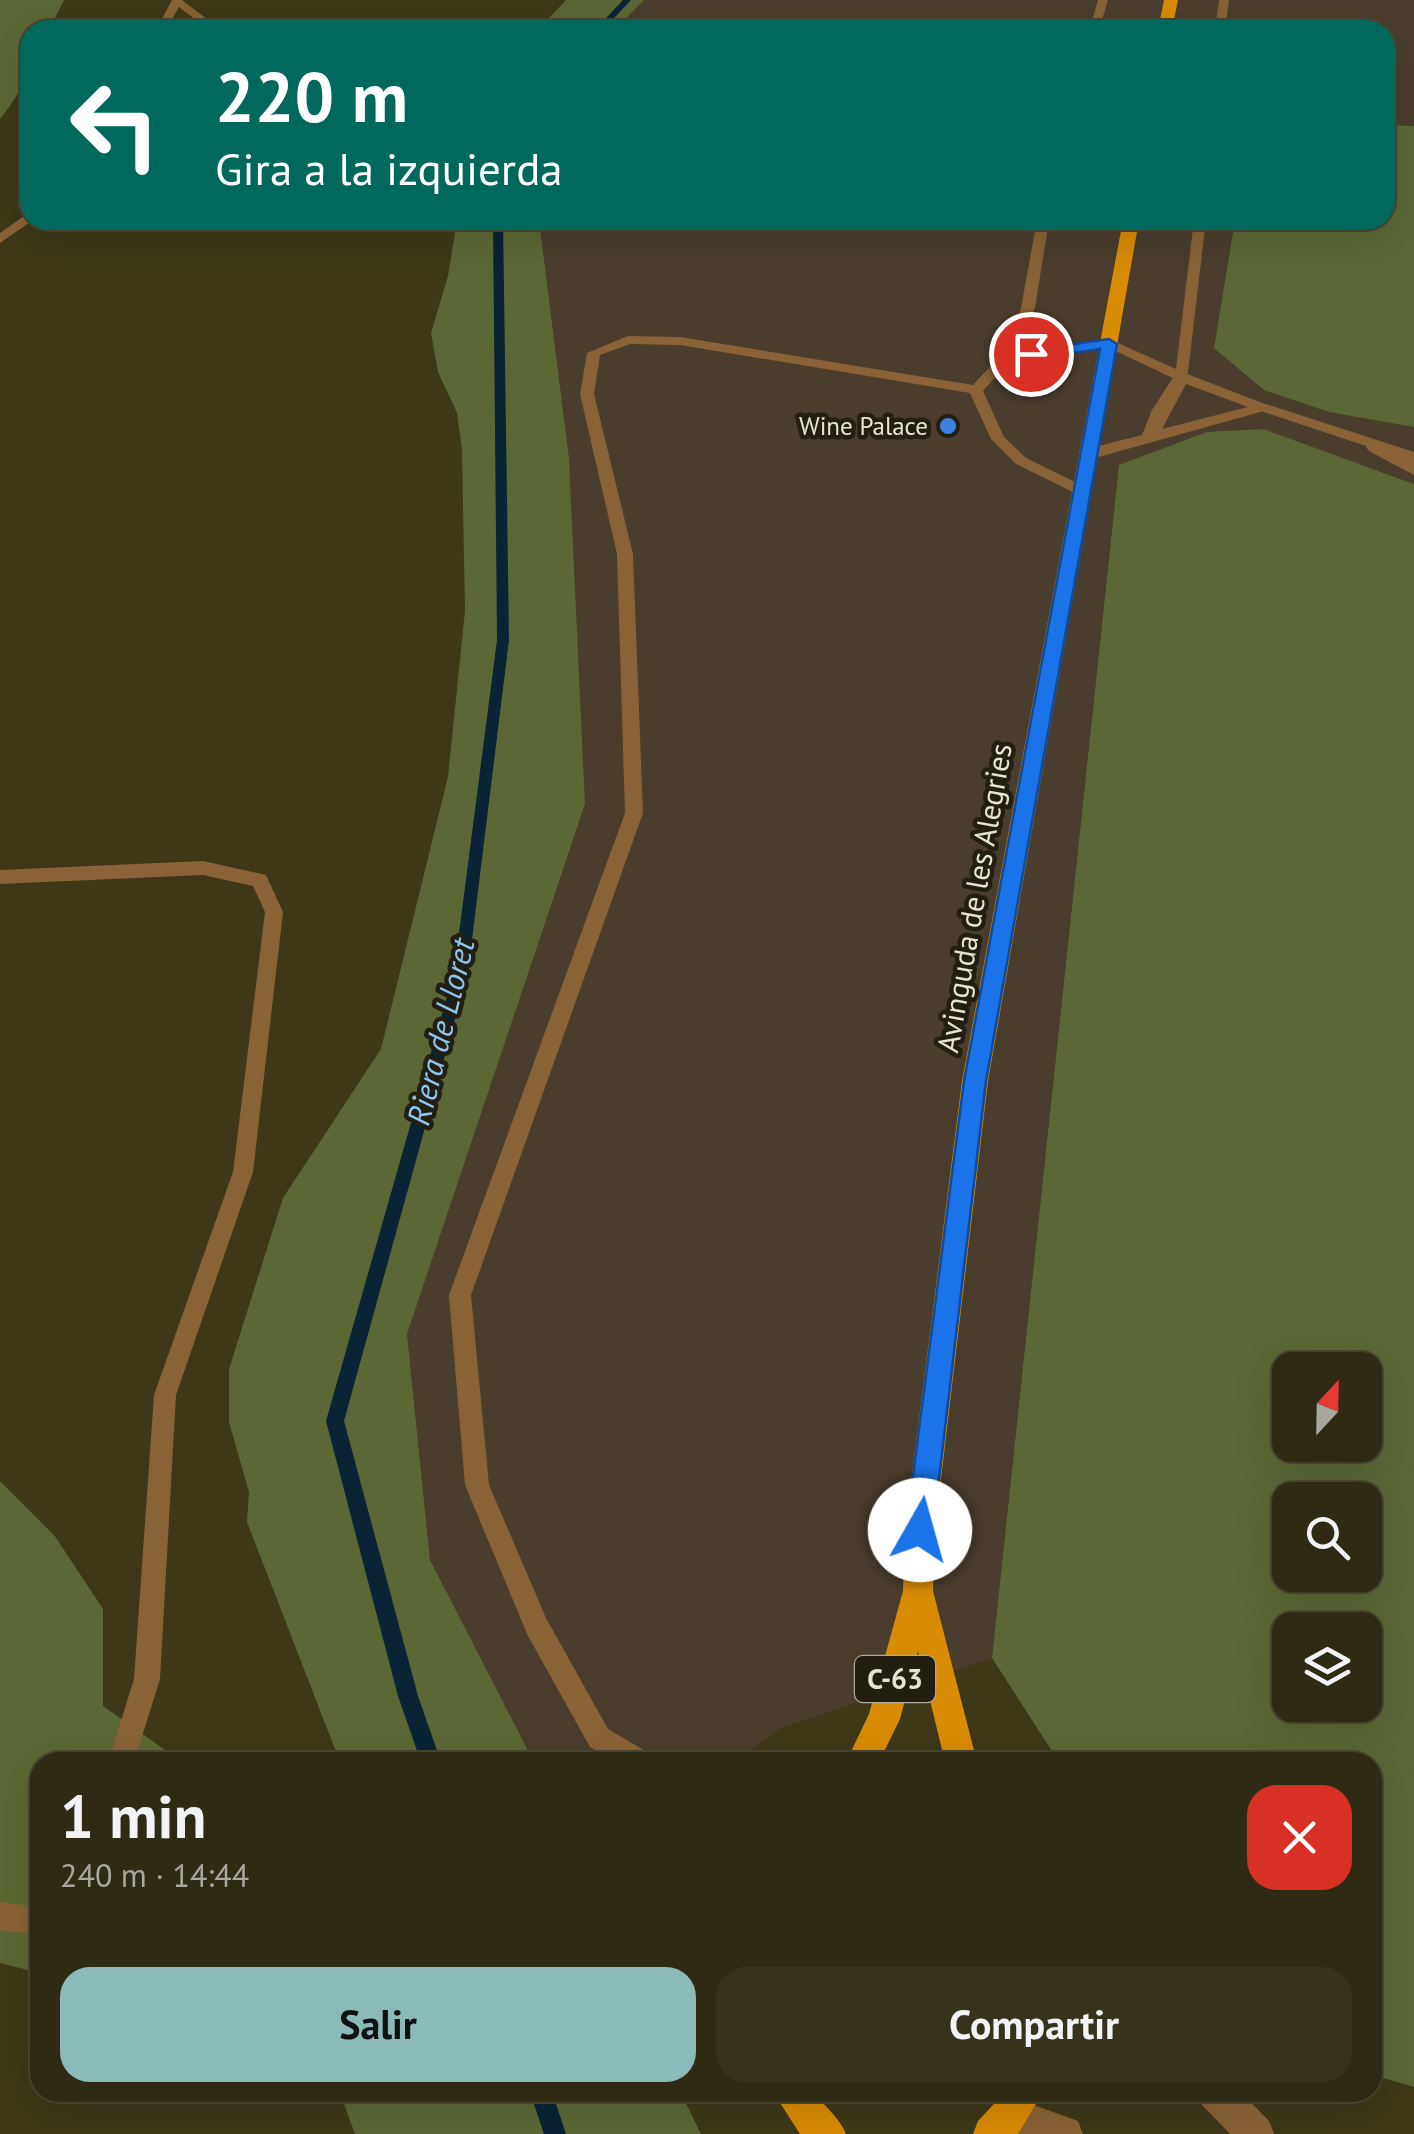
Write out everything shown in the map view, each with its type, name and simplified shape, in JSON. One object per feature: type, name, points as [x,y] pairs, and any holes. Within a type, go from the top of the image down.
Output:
[{"type":"main road","name":"Avinguda de les Alegries","points":[[918,1592],[920,1530],[975,1081],[1129,230]]},
{"type":"main road","name":"C-63","points":[[867,1752],[884,1719],[918,1592]]},
{"type":"main road","name":"C-63","points":[[918,1592],[958,1752]]},
{"type":"main road","points":[[799,2102],[819,2129],[828,2134]]},
{"type":"street","points":[[1150,438],[1182,377],[1266,408]]},
{"type":"street","points":[[1089,454],[1266,408]]},
{"type":"street","points":[[1374,446],[1414,469]]},
{"type":"street","points":[[1225,2102],[1256,2134]]},
{"type":"street","points":[[1009,2114],[1064,2134]]},
{"type":"lane","points":[[177,0],[203,20]]},
{"type":"lane","points":[[976,390],[1005,358],[1028,308],[1042,230]]},
{"type":"lane","points":[[1005,358],[1109,344],[1182,377],[1199,230]]},
{"type":"lane","points":[[623,1752],[599,1738],[537,1627],[476,1485],[460,1295],[634,812],[624,554],[588,394],[594,353],[628,340],[680,340],[976,390]]},
{"type":"lane","points":[[976,390],[998,439],[1022,461],[1082,491]]},
{"type":"lane","points":[[1266,408],[1414,457]]},
{"type":"lane","points":[[0,878],[204,868],[260,880],[274,912],[243,1172],[165,1395],[147,1679],[123,1752]]},
{"type":"lane","points":[[0,1916],[30,1920]]},
{"type":"shaded area","points":[[644,0],[1414,0],[1414,126],[1395,125],[1395,20],[625,20]]},
{"type":"shaded area","points":[[540,230],[1233,230],[1214,348],[1329,412],[1414,427],[1414,484],[1380,471],[1119,465],[992,1658],[783,1727],[749,1752],[529,1752],[430,1560],[407,1334],[585,804],[569,458]]},
{"type":"green space","points":[[0,0],[64,0],[54,20],[20,20],[20,88],[0,119]]},
{"type":"green space","points":[[566,0],[644,0],[625,20],[547,20]]},
{"type":"green space","points":[[1395,125],[1414,126],[1414,427],[1329,412],[1264,390],[1214,348],[1233,230],[1395,230]]},
{"type":"green space","points":[[455,230],[540,230],[569,458],[585,804],[407,1334],[430,1560],[529,1752],[336,1752],[247,1522],[249,1492],[229,1422],[229,1369],[283,1198],[381,1049],[448,777],[465,611],[462,450],[457,413],[438,372],[431,333],[448,276]]},
{"type":"green space","points":[[1263,429],[1414,484],[1414,2087],[1382,2078],[1382,1752],[1053,1752],[992,1658],[1119,465],[1207,432]]},
{"type":"green space","points":[[0,1481],[54,1535],[103,1609],[103,1706],[168,1752],[30,1752],[30,1970],[0,1963]]},
{"type":"green space","points":[[343,2102],[685,2102],[701,2134],[355,2134]]},
{"type":"waterway","name":"Riera de Lloret","points":[[608,20],[627,0]]},
{"type":"waterway","name":"Riera de Lloret","points":[[428,1752],[408,1696],[335,1421],[461,972],[503,640],[498,230]]},
{"type":"waterway","name":"Riera de Lloret","points":[[544,2102],[555,2134]]},
{"type":"place","name":"Wine Palace","points":[[948,426]]},
{"type":"route","points":[[920,1530],[975,1081],[1109,344],[1031,354]]}]
